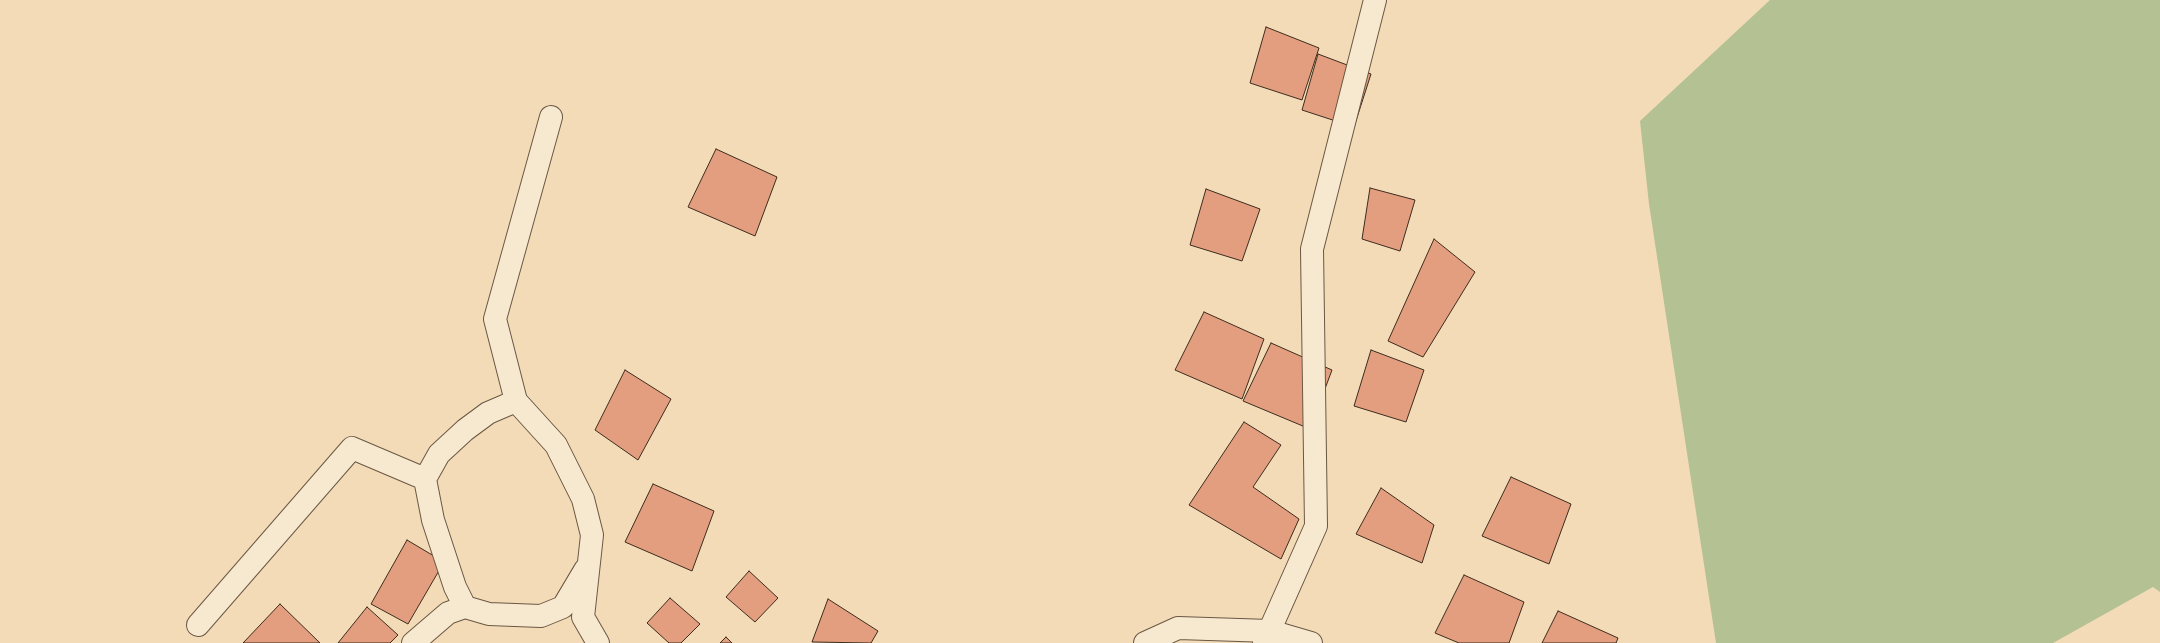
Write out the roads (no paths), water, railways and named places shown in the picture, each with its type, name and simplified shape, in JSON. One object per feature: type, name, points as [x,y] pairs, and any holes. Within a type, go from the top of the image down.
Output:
[{"type":"street","points":[[1267,637],[1316,526],[1312,249],[1375,0]]},
{"type":"street","points":[[551,117],[495,319],[516,401],[556,445],[583,499],[592,535],[583,617],[598,643]]},
{"type":"street","points":[[465,607],[455,588],[435,527],[425,479],[439,454],[464,430],[488,413],[516,401]]},
{"type":"street","points":[[198,625],[352,448],[425,479]]},
{"type":"street","points":[[412,643],[448,613],[465,607],[489,614],[541,616],[563,607],[588,564]]},
{"type":"street","points":[[1145,643],[1178,628],[1311,643]]}]
